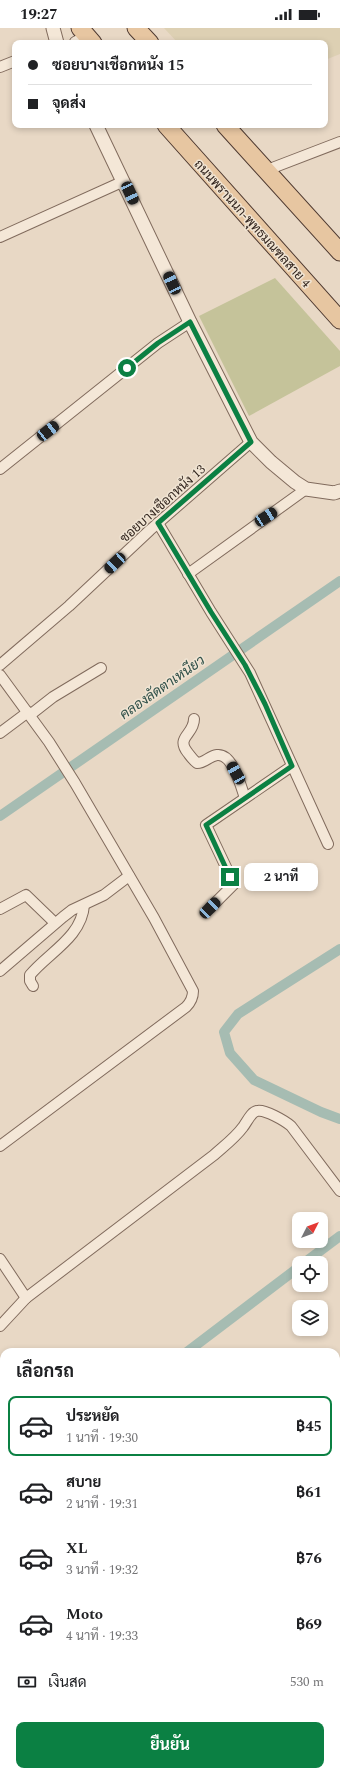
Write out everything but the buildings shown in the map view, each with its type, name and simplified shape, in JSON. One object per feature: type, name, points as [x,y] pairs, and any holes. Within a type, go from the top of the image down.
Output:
[{"type":"main road","points":[[136,28],[148,40]]},
{"type":"main road","points":[[141,28],[149,40]]},
{"type":"main road","name":"ถนนพรานนก-พุทธมณฑลสาย 4","points":[[169,128],[340,320]]},
{"type":"main road","points":[[228,128],[340,252]]},
{"type":"street","points":[[53,28],[56,40]]},
{"type":"street","points":[[0,67],[12,62]]},
{"type":"street","points":[[98,128],[190,322],[251,442],[271,462],[306,489],[334,493],[340,491]]},
{"type":"street","points":[[266,170],[340,142]]},
{"type":"street","points":[[0,237],[124,181]]},
{"type":"street","points":[[0,469],[152,348],[190,322]]},
{"type":"street","name":"ซอยบางเชือกหนัง 13","points":[[0,665],[69,606],[158,523],[251,442]]},
{"type":"street","points":[[188,574],[306,489]]},
{"type":"street","points":[[158,523],[188,574],[240,656],[265,704],[328,844]]},
{"type":"street","points":[[0,733],[53,697],[101,668]]},
{"type":"street","points":[[0,675],[29,714],[75,782],[164,936],[193,991],[193,997],[190,1003],[0,1146]]},
{"type":"street","points":[[194,719],[193,727],[185,736],[183,741],[186,750],[197,763],[202,763],[215,756],[224,756],[236,773],[245,798]]},
{"type":"street","points":[[210,908],[234,884],[206,825],[292,766]]},
{"type":"street","points":[[0,971],[72,910],[84,906],[104,895],[129,876]]},
{"type":"street","points":[[0,909],[26,895],[55,923]]},
{"type":"street","points":[[33,986],[30,981],[30,975],[74,932],[84,914],[84,906]]},
{"type":"street","points":[[0,1326],[26,1298],[232,1140],[252,1114],[257,1111],[262,1111],[284,1121],[291,1126],[340,1191]]},
{"type":"street","points":[[0,1259],[26,1298]]},
{"type":"shaded area","points":[[164,28],[340,28],[340,54],[328,59],[328,40],[175,40]]},
{"type":"shaded area","points":[[275,278],[340,351],[340,366],[249,416],[199,316]]},
{"type":"waterway","name":"คลองลัดตาเหนียว","points":[[0,816],[340,581]]},
{"type":"waterway","points":[[340,949],[238,1014],[224,1032],[230,1053],[254,1080],[321,1112],[340,1119]]},
{"type":"waterway","points":[[313,1256],[340,1236]]},
{"type":"waterway","points":[[192,1348],[292,1272]]},
{"type":"route","points":[[127,368],[158,343],[190,322],[251,442],[158,523],[211,612],[245,665],[265,704],[292,766],[206,825],[230,877]]}]
